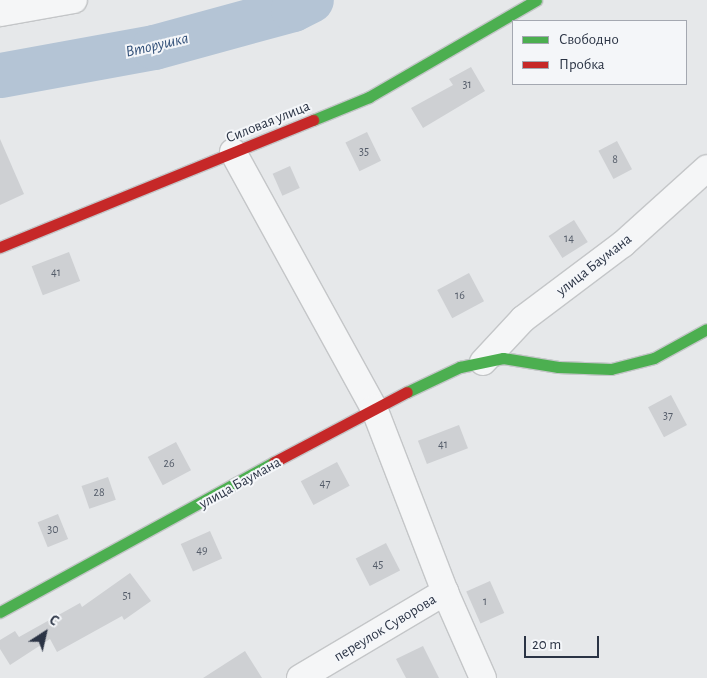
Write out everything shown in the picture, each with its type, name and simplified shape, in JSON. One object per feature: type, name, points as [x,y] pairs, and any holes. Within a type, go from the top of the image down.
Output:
[{"type":"street","points":[[6,12],[74,0]]},
{"type":"street","name":"Силовая улица","points":[[0,247],[369,97],[536,0]]},
{"type":"street","points":[[233,152],[374,408],[445,592],[483,678]]},
{"type":"street","name":"улица Баумана","points":[[483,362],[523,319],[623,244],[707,168]]},
{"type":"street","name":"улица Баумана","points":[[0,612],[374,408],[460,367],[503,358],[558,367],[611,369],[654,358],[707,329]]},
{"type":"street","name":"переулок Суворова","points":[[300,678],[445,592]]},
{"type":"building","points":[[471,67],[485,91],[423,128],[411,108],[453,85],[449,79]]},
{"type":"building","points":[[367,132],[381,161],[359,171],[345,143]]},
{"type":"building","points":[[0,139],[24,194],[0,205]]},
{"type":"building","points":[[617,141],[632,169],[613,179],[598,151]]},
{"type":"building","points":[[290,166],[300,188],[282,196],[273,174]]},
{"type":"building","points":[[574,220],[588,242],[562,258],[549,236]]},
{"type":"building","points":[[69,252],[80,281],[43,295],[32,266]]},
{"type":"building","points":[[469,273],[484,301],[452,318],[437,290]]},
{"type":"building","points":[[671,395],[687,425],[664,437],[648,407]]},
{"type":"building","points":[[459,425],[468,448],[427,464],[418,441]]},
{"type":"building","points":[[176,442],[191,470],[163,485],[148,457]]},
{"type":"building","points":[[337,462],[350,486],[313,505],[301,481]]},
{"type":"building","points":[[108,477],[116,500],[89,509],[82,486]]},
{"type":"building","points":[[58,514],[68,539],[48,547],[38,522]]},
{"type":"building","points":[[210,531],[222,558],[193,571],[181,544]]},
{"type":"building","points":[[386,543],[400,571],[370,586],[356,558]]},
{"type":"building","points":[[130,573],[151,601],[124,620],[122,616],[57,652],[50,639],[10,665],[0,649],[0,640],[15,631],[19,637],[80,603],[82,607]]},
{"type":"building","points":[[490,581],[504,613],[480,624],[466,592]]},
{"type":"building","points":[[423,646],[439,678],[406,678],[396,659]]},
{"type":"building","points":[[245,651],[262,678],[203,678]]},
{"type":"waterway","name":"Вторушка","points":[[0,75],[154,47],[293,9],[311,0]]},
{"type":"traffic: fast","points":[[313,120],[369,97],[536,0]]},
{"type":"traffic: fast","points":[[407,392],[460,367],[503,358],[558,367],[611,369],[654,358],[707,329]]},
{"type":"traffic: fast","points":[[0,612],[274,462]]},
{"type":"traffic: jam","points":[[0,247],[313,120]]},
{"type":"traffic: jam","points":[[274,462],[407,392]]}]
